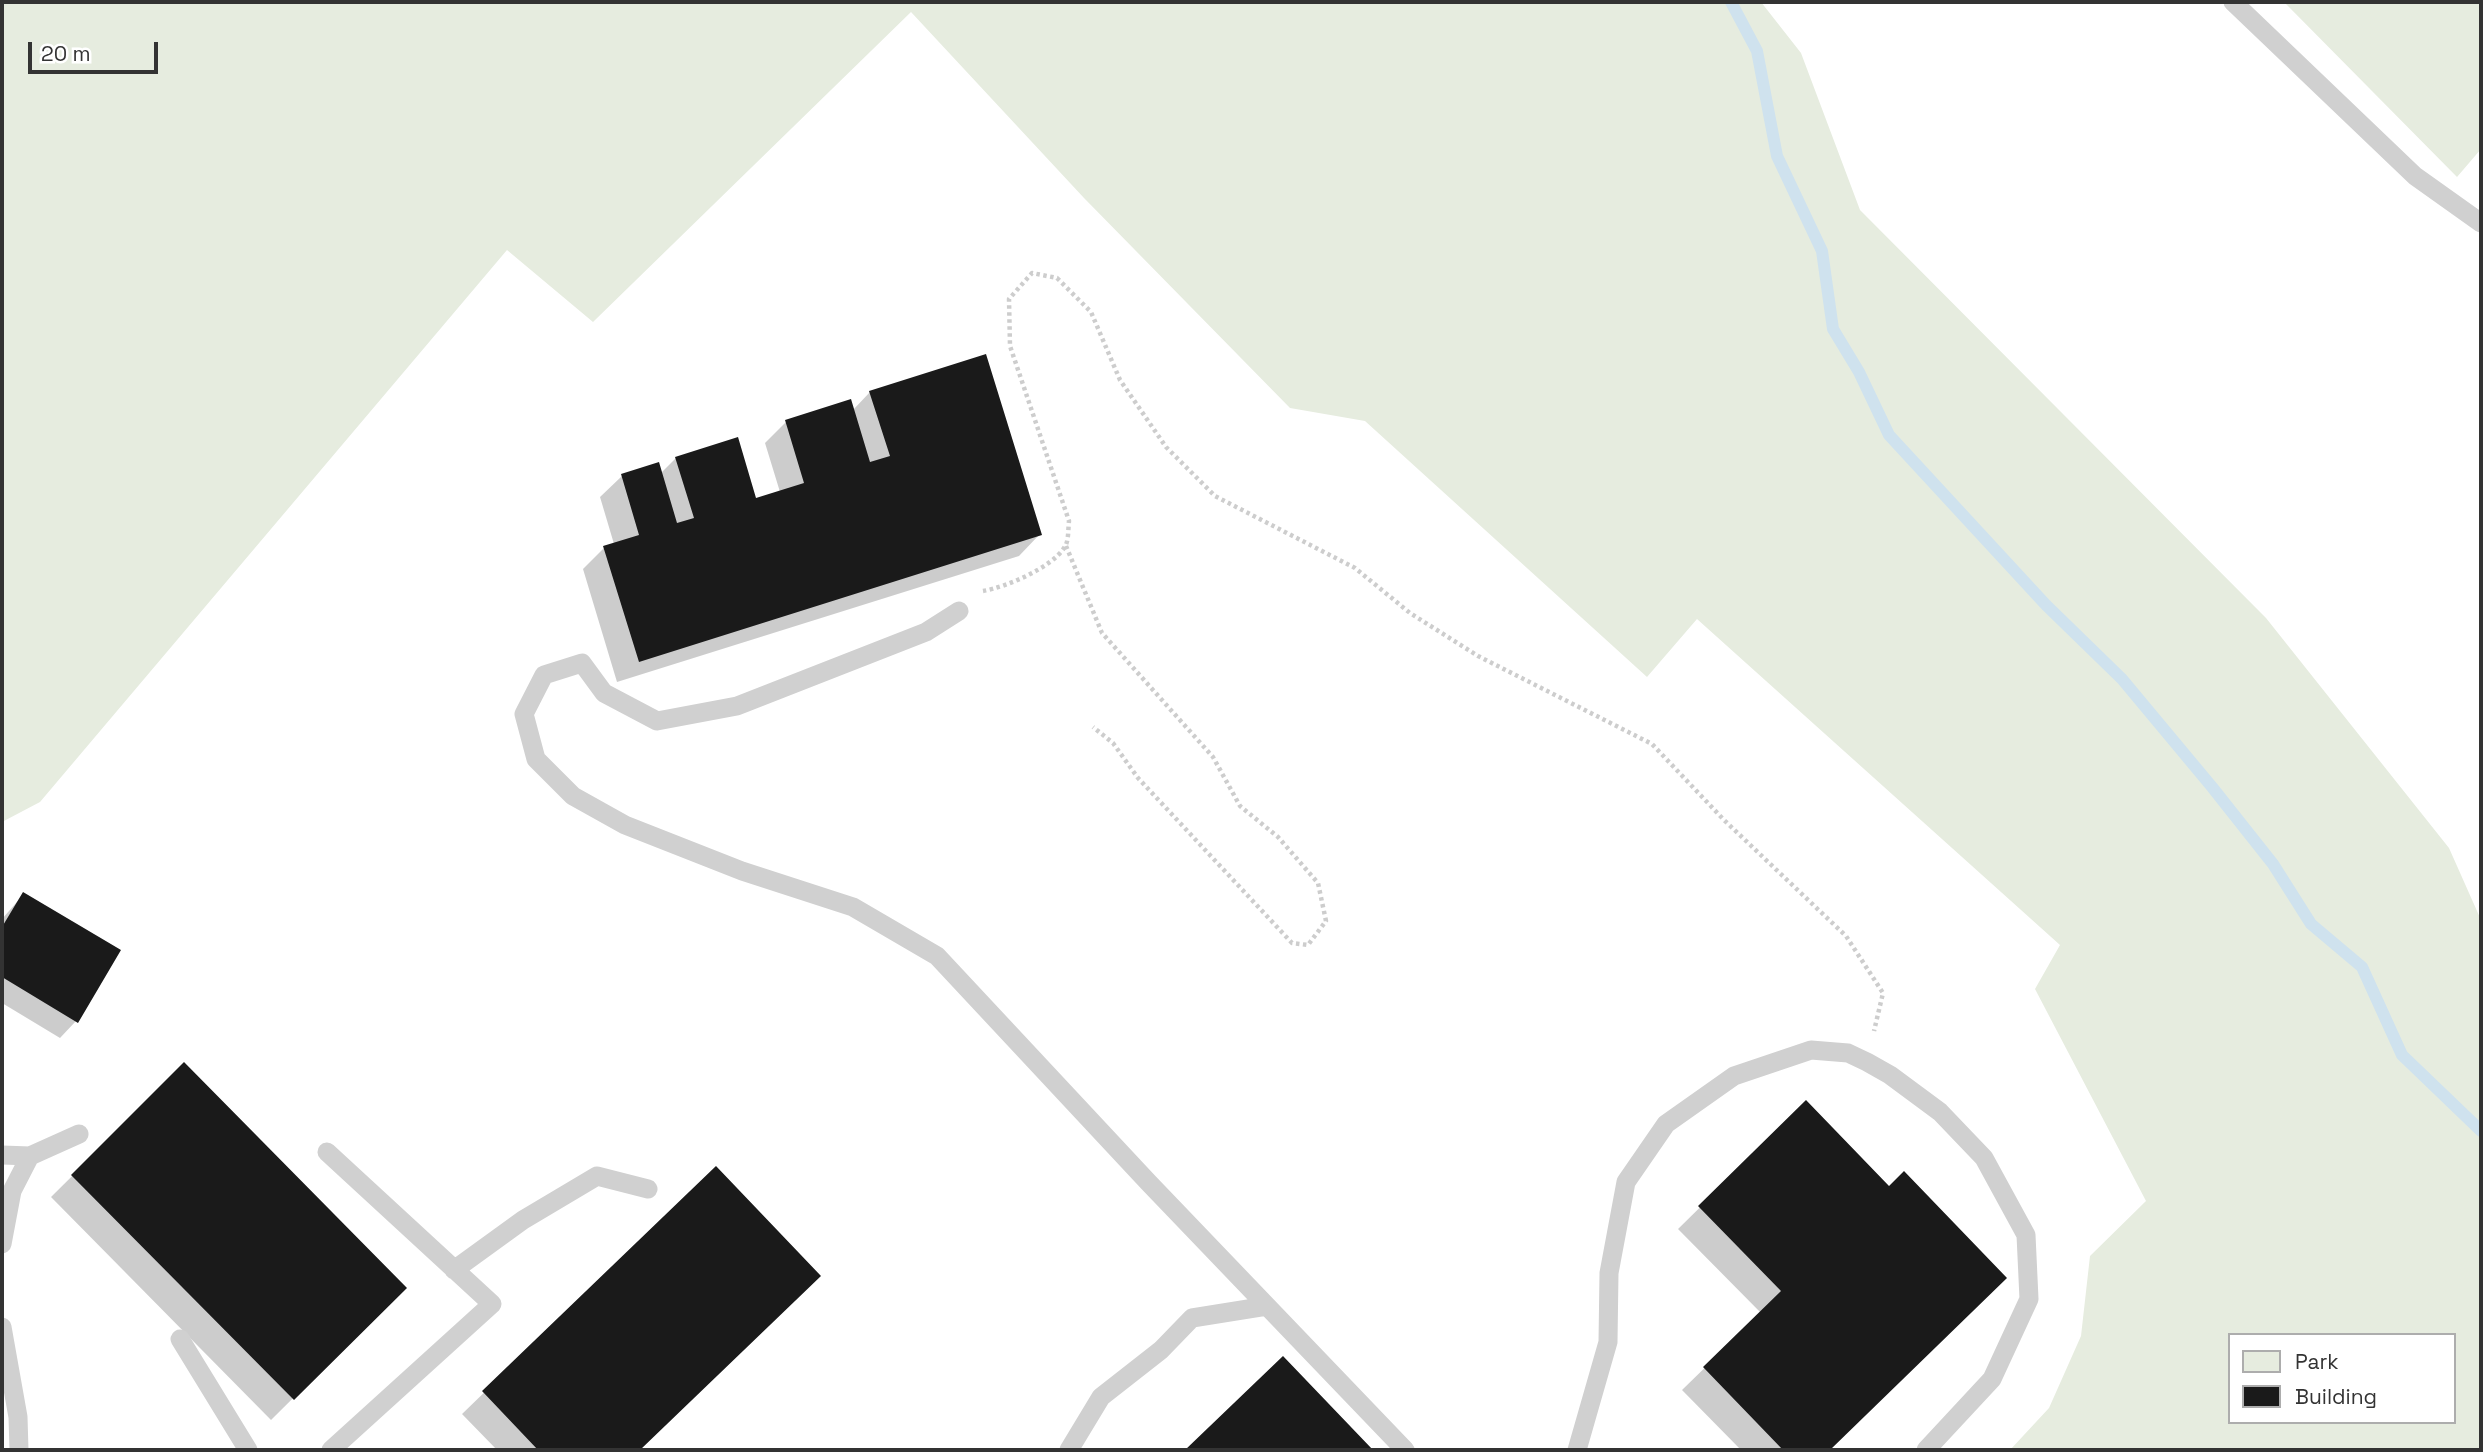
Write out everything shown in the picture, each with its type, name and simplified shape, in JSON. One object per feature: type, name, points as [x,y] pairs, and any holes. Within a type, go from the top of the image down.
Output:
[{"type":"lane","points":[[2233,2],[2415,176],[2481,223]]},
{"type":"lane","points":[[959,611],[926,632],[737,706],[657,721],[604,693],[582,663],[544,675],[524,714],[536,759],[573,796],[625,825],[742,871],[853,907],[937,956],[1405,1450]]},
{"type":"lane","points":[[1577,1450],[1608,1342],[1609,1273],[1626,1182],[1666,1124],[1734,1076],[1811,1050],[1848,1054],[1867,1062],[1890,1074],[1940,1112],[1984,1158],[2026,1235],[2029,1299],[2024,1311],[1992,1379],[1926,1450]]},
{"type":"lane","points":[[2,1155],[30,1156],[79,1135]]},
{"type":"lane","points":[[327,1152],[492,1304],[331,1450]]},
{"type":"lane","points":[[2,1244],[12,1191],[30,1156]]},
{"type":"lane","points":[[454,1270],[523,1220],[597,1176],[648,1189]]},
{"type":"lane","points":[[1069,1450],[1101,1397],[1161,1350],[1192,1318],[1267,1306]]},
{"type":"lane","points":[[2,1327],[18,1417],[19,1450]]},
{"type":"lane","points":[[180,1339],[248,1450]]},
{"type":"path","points":[[1093,727],[1113,743],[1138,778],[1292,943],[1308,945],[1326,921],[1318,883],[1278,837],[1240,806],[1213,757],[1102,633],[1066,546],[1069,521],[1010,346],[1009,299],[1032,273],[1057,278],[1091,312],[1120,380],[1166,447],[1215,496],[1355,568],[1410,613],[1478,656],[1652,744],[1724,820],[1846,936],[1883,993],[1867,1062]]},
{"type":"path","points":[[959,611],[977,592],[996,588],[1048,564],[1066,546]]},
{"type":"green space","points":[[2,2],[1761,2],[1801,53],[1860,210],[2266,618],[2449,848],[2481,920],[2481,1450],[2010,1450],[2049,1408],[2081,1336],[2090,1256],[2146,1201],[2035,989],[2060,945],[1697,619],[1647,677],[1365,421],[1290,408],[1084,198],[911,12],[593,322],[507,250],[40,802],[2,822]]},
{"type":"green space","points":[[2284,2],[2481,2],[2481,149],[2457,177]]},
{"type":"building","points":[[986,354],[1042,535],[639,662],[603,546],[639,535],[621,474],[659,462],[677,523],[694,518],[675,457],[738,437],[756,498],[804,483],[785,420],[851,399],[870,462],[890,456],[869,391]]},
{"type":"building","points":[[23,892],[121,950],[78,1023],[2,977],[2,927]]},
{"type":"building","points":[[184,1062],[407,1288],[294,1400],[71,1175]]},
{"type":"building","points":[[1806,1100],[1889,1186],[1904,1171],[2007,1278],[1830,1450],[1783,1450],[1703,1367],[1781,1291],[1698,1206]]},
{"type":"building","points":[[716,1166],[821,1276],[640,1450],[538,1450],[482,1391]]},
{"type":"building","points":[[1283,1356],[1373,1450],[1185,1450]]},
{"type":"waterway","points":[[1731,2],[1757,51],[1777,156],[1822,251],[1833,329],[1859,372],[1889,435],[2046,605],[2122,679],[2273,864],[2311,924],[2362,967],[2402,1055],[2481,1131]]}]
